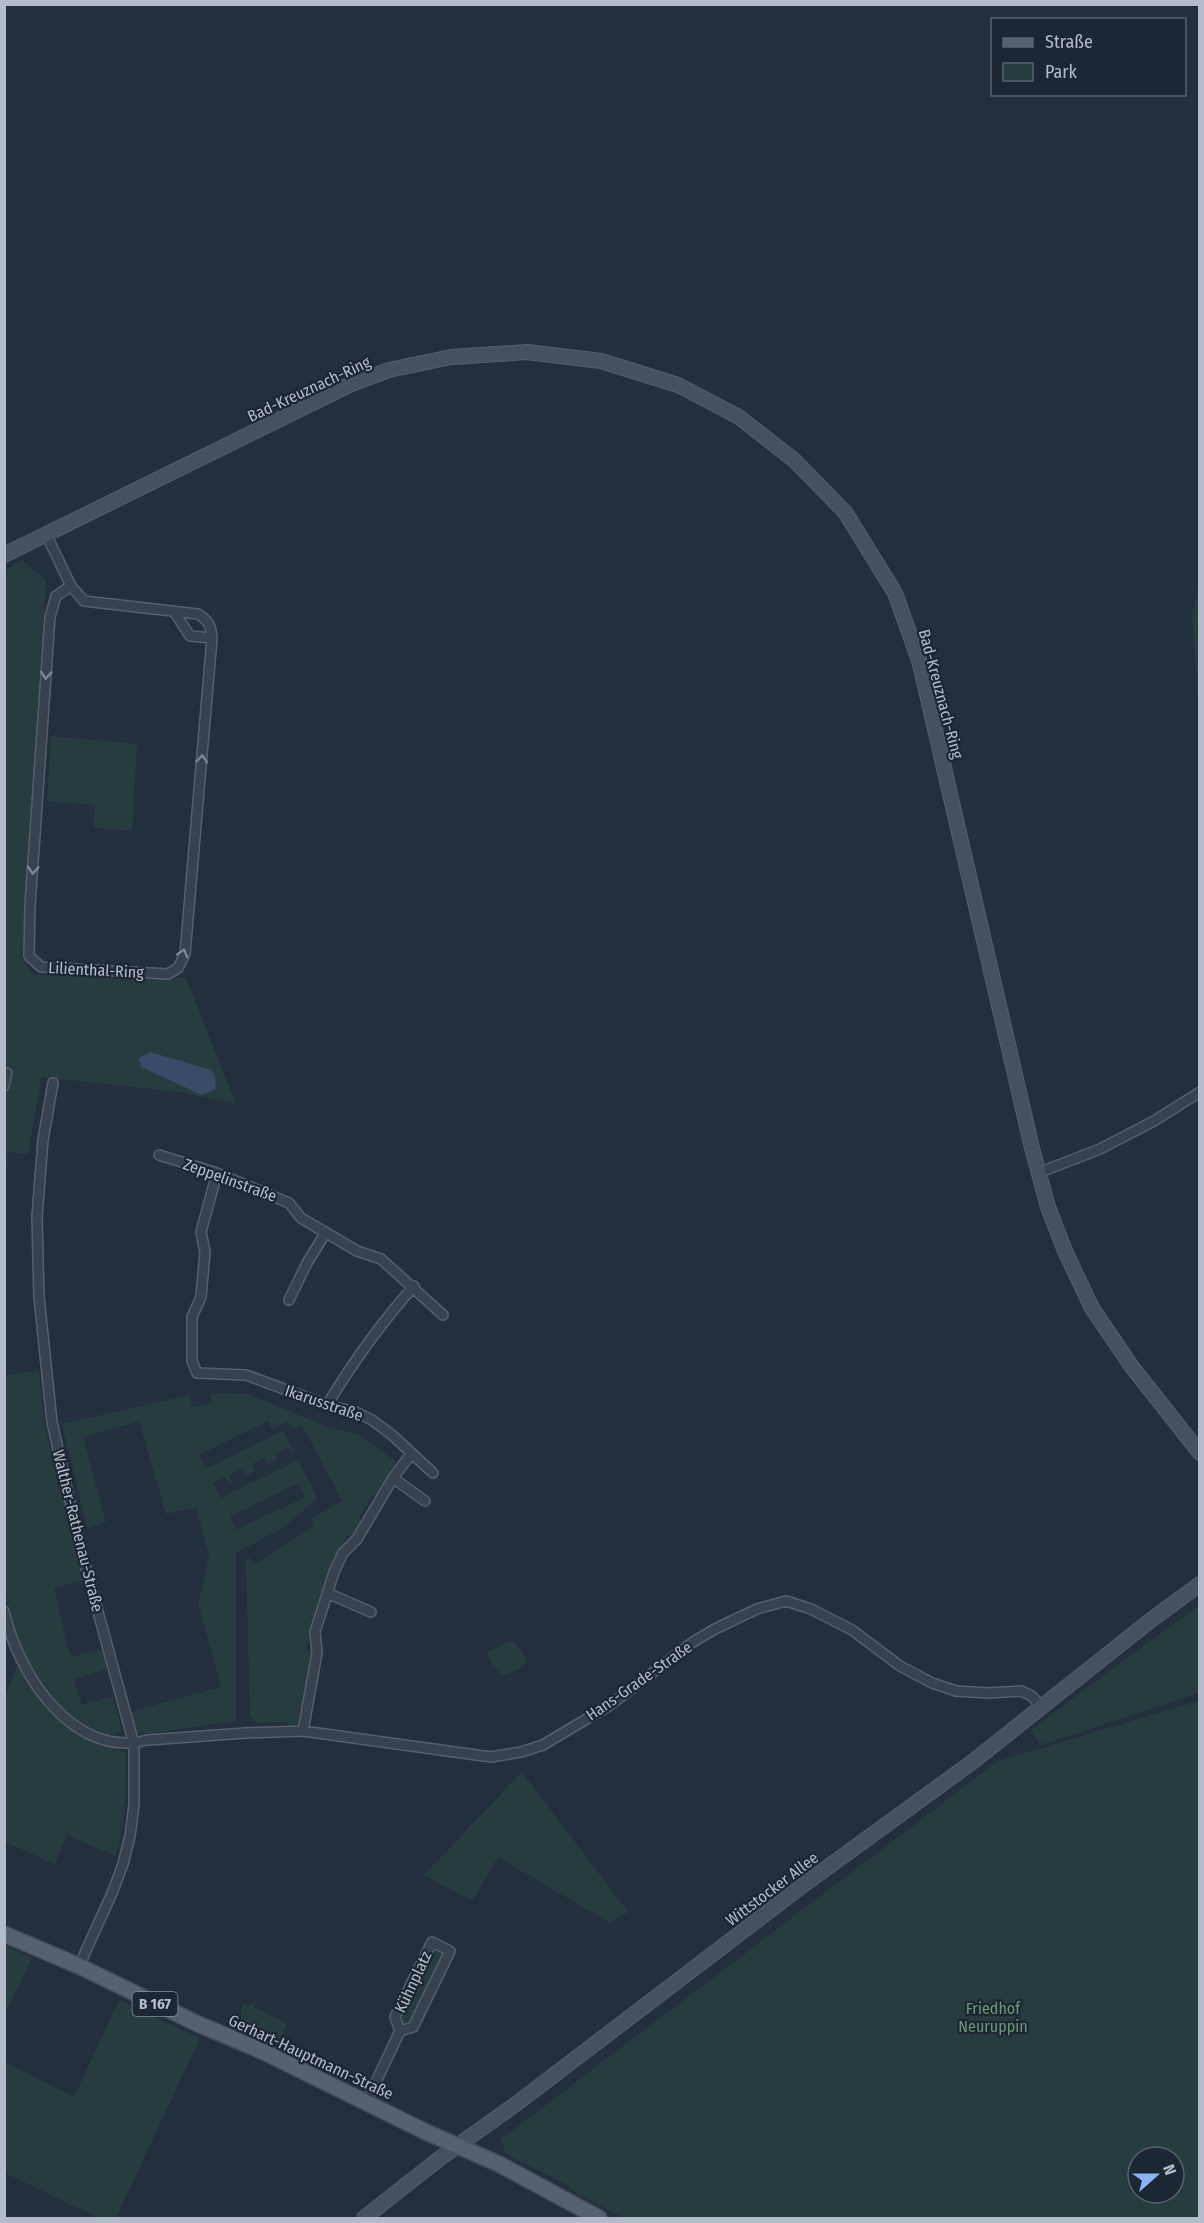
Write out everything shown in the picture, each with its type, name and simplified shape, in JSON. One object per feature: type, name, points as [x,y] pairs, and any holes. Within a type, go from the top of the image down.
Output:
[{"type":"main road","name":"Bad-Kreuznach-Ring","points":[[4,555],[349,386],[389,370],[452,357],[526,352],[601,361],[678,385],[739,417],[794,460],[845,512],[895,593],[919,660],[1038,1173],[1065,1251],[1092,1308],[1132,1367],[1200,1454]]},
{"type":"main road","name":"Wittstocker Allee","points":[[364,2218],[806,1883],[971,1764],[1199,1584]]},
{"type":"main road","name":"Gerhart-Hauptmann-Straße","points":[[4,1934],[79,1966],[231,2040],[262,2051],[426,2132],[499,2164],[598,2218]]},
{"type":"street","points":[[46,534],[71,586],[84,601],[198,614],[208,620],[212,639],[190,636],[175,613]]},
{"type":"street","name":"Lilienthal-Ring","points":[[71,586],[56,596],[50,617],[30,906],[29,956],[41,967],[168,974],[178,968],[185,954],[212,639]]},
{"type":"street","points":[[4,1086],[7,1073]]},
{"type":"street","name":"Walther-Rathenau-Straße","points":[[53,1083],[43,1140],[37,1216],[39,1297],[51,1422],[79,1542],[134,1744],[134,1805],[130,1836],[113,1892],[79,1966]]},
{"type":"street","points":[[1038,1173],[1100,1149],[1154,1121],[1200,1092]]},
{"type":"street","name":"Zeppelinstraße","points":[[159,1155],[217,1173],[289,1203],[302,1218],[357,1251],[381,1259],[414,1286],[443,1315]]},
{"type":"street","name":"Ikarusstraße","points":[[217,1173],[201,1232],[205,1252],[201,1297],[192,1317],[192,1360],[197,1373],[253,1377],[327,1405],[356,1412],[372,1420],[392,1435],[433,1473]]},
{"type":"street","points":[[289,1300],[307,1263],[326,1232]]},
{"type":"street","points":[[327,1405],[355,1359],[387,1316],[414,1286]]},
{"type":"street","points":[[303,1731],[317,1653],[315,1632],[327,1593],[343,1553],[357,1539],[393,1478],[411,1454]]},
{"type":"street","points":[[393,1478],[425,1501]]},
{"type":"street","points":[[327,1593],[371,1612]]},
{"type":"street","name":"Hans-Grade-Straße","points":[[134,1744],[148,1740],[245,1732],[303,1731],[491,1757],[527,1751],[543,1745],[610,1705],[693,1642],[715,1629],[757,1609],[786,1601],[811,1608],[852,1630],[900,1666],[932,1683],[956,1691],[988,1693],[1021,1691],[1032,1696],[1042,1708]]},
{"type":"street","points":[[4,1611],[18,1653],[37,1689],[57,1711],[81,1731],[109,1740],[134,1744]]},
{"type":"street","name":"Kühnplatz","points":[[366,2103],[400,2031],[395,2017],[432,1942],[450,1951],[413,2027],[400,2031]]},
{"type":"green space","points":[[22,560],[46,580],[22,957],[34,975],[186,978],[236,1104],[180,1092],[42,1077],[28,1154],[8,1152],[5,1188],[4,1105],[7,1094],[4,1094],[4,571]]},
{"type":"green space","points":[[1199,586],[1199,714],[1192,614]]},
{"type":"green space","points":[[51,736],[137,744],[132,831],[94,828],[95,805],[47,801]]},
{"type":"green space","points":[[4,1358],[7,1375],[39,1371],[45,1426],[84,1580],[54,1588],[68,1649],[72,1657],[105,1648],[110,1668],[74,1679],[82,1705],[113,1696],[122,1731],[108,1735],[81,1724],[61,1708],[31,1666],[12,1623],[4,1587]]},
{"type":"green space","points":[[210,1393],[248,1394],[330,1428],[358,1434],[396,1462],[359,1518],[362,1523],[354,1538],[347,1535],[322,1589],[306,1650],[313,1652],[301,1716],[299,1723],[289,1726],[287,1722],[257,1723],[250,1716],[246,1562],[249,1557],[254,1565],[314,1526],[311,1519],[342,1501],[302,1425],[293,1429],[288,1421],[272,1429],[268,1421],[199,1455],[206,1469],[283,1431],[293,1451],[291,1452],[288,1447],[276,1453],[278,1459],[268,1464],[264,1458],[252,1464],[255,1471],[245,1476],[241,1469],[229,1475],[232,1483],[229,1484],[225,1477],[213,1483],[221,1498],[298,1460],[317,1496],[315,1501],[284,1527],[236,1553],[236,1721],[149,1734],[134,1732],[130,1712],[221,1687],[198,1603],[209,1557],[196,1507],[166,1514],[139,1421],[83,1437],[106,1522],[87,1528],[62,1424],[190,1395],[192,1407],[212,1404]],"holes":[[[298,1483],[305,1497],[236,1530],[230,1516]]]},
{"type":"green space","points":[[1199,1605],[1199,1693],[1040,1745],[1031,1730]]},
{"type":"green space","points":[[512,1641],[528,1662],[515,1671],[502,1675],[492,1665],[487,1652]]},
{"type":"green space","points":[[18,1664],[48,1712],[75,1732],[126,1752],[124,1817],[115,1856],[67,1835],[55,1864],[5,1842],[5,1695]]},
{"type":"green space","name":"Friedhof Neuruppin","points":[[1199,1701],[1199,2218],[624,2218],[577,2194],[566,2184],[506,2154],[501,2139],[998,1761]]},
{"type":"green space","points":[[522,1772],[628,1912],[610,1923],[498,1857],[472,1901],[424,1875]]},
{"type":"green space","points":[[5,1945],[32,1958],[5,2013]]},
{"type":"green space","points":[[434,1950],[442,1954],[409,2022],[405,2024],[401,2018]]},
{"type":"green space","points":[[119,2000],[200,2038],[116,2218],[99,2218],[5,2173],[5,2062],[74,2097]]},
{"type":"green space","points":[[256,2000],[254,2007],[287,2024],[277,2045],[240,2028],[242,2004],[250,2006]]},
{"type":"water","points":[[150,1052],[211,1070],[215,1076],[216,1089],[202,1095],[141,1067],[139,1058]]}]
